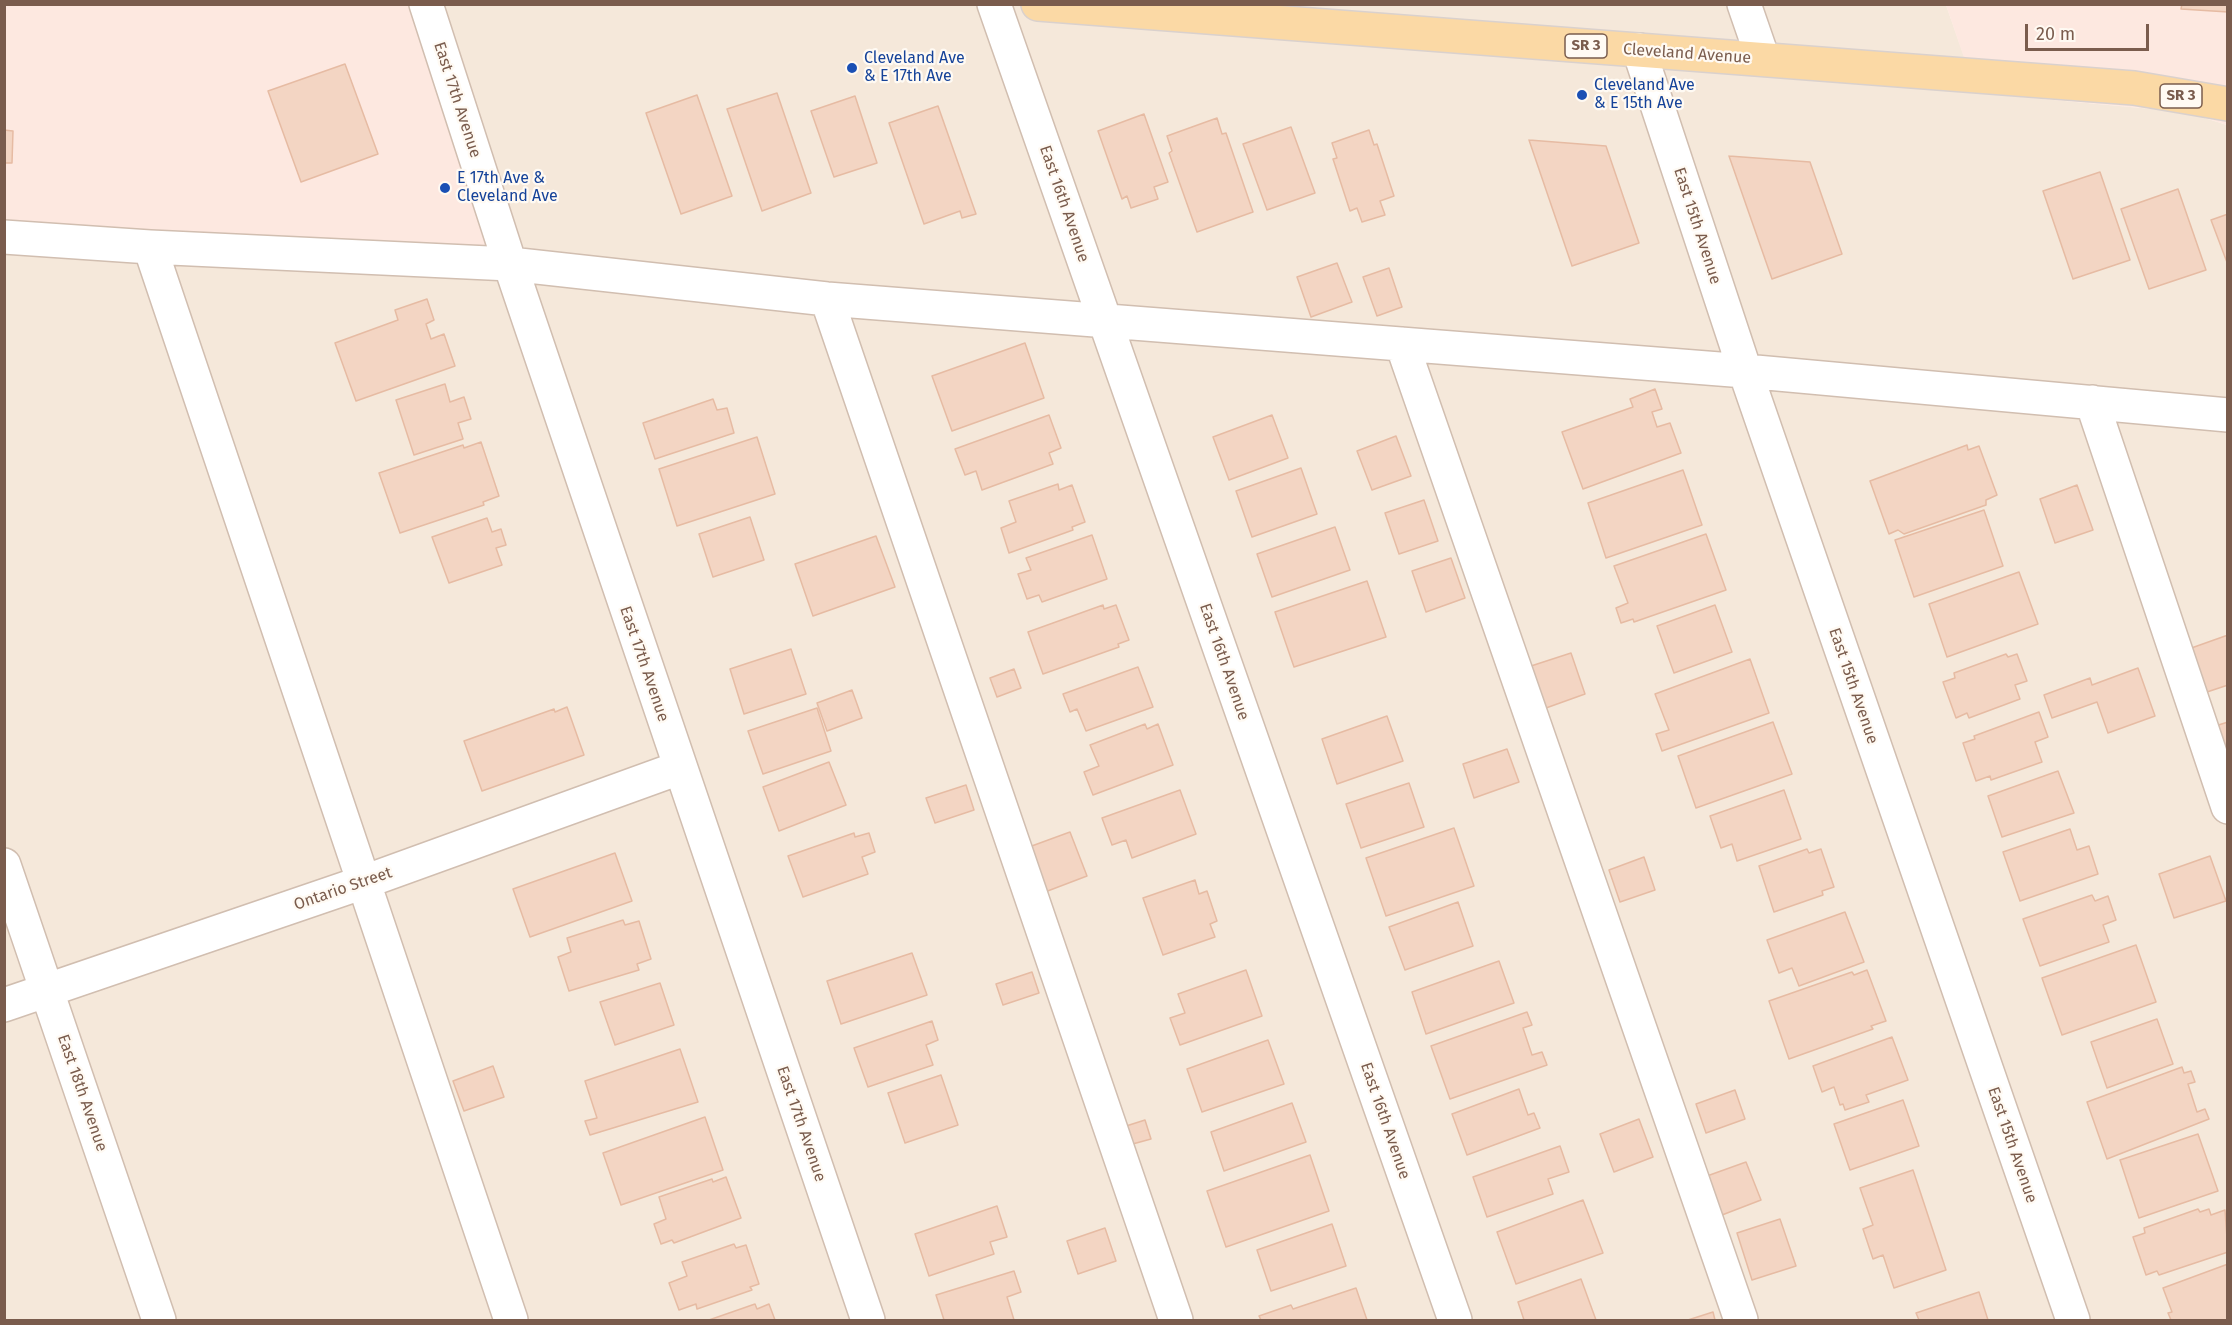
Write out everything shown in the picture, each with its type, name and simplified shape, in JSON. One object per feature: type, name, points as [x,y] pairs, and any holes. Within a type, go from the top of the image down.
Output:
[{"type":"main road","name":"Cleveland Avenue","points":[[1038,4],[1111,7],[2134,88],[2228,104]]},
{"type":"street","name":"East 17th Avenue","points":[[426,4],[510,264],[679,768],[868,1320]]},
{"type":"street","name":"East 16th Avenue","points":[[994,4],[1455,1320]]},
{"type":"street","points":[[1744,4],[1763,59]]},
{"type":"street","name":"East 15th Avenue","points":[[1639,50],[1745,371],[2073,1320]]},
{"type":"street","points":[[4,237],[150,247],[510,264],[827,299],[1745,371],[2228,415]]},
{"type":"street","points":[[150,247],[511,1320]]},
{"type":"street","points":[[827,299],[1176,1320]]},
{"type":"street","points":[[1402,344],[1742,1320]]},
{"type":"street","points":[[2092,402],[2228,807]]},
{"type":"street","name":"Ontario Street","points":[[4,1005],[364,882],[679,768]]},
{"type":"street","name":"East 18th Avenue","points":[[4,865],[159,1320]]},
{"type":"shaded area","points":[[4,5],[426,5],[514,277],[5,239]]},
{"type":"shaded area","points":[[426,5],[1946,5],[1977,93],[2186,112],[2227,125],[2227,1320],[5,1320],[4,239]]},
{"type":"shaded area","points":[[1946,5],[2227,5],[2227,125],[2186,112],[1976,93]]},
{"type":"building","points":[[2182,4],[2228,4],[2228,12],[2181,9]]},
{"type":"building","points":[[345,64],[378,154],[301,182],[268,91]]},
{"type":"building","points":[[777,93],[811,193],[762,211],[727,109]]},
{"type":"building","points":[[697,95],[732,196],[681,214],[646,113]]},
{"type":"building","points":[[855,96],[877,163],[834,177],[811,111]]},
{"type":"building","points":[[938,106],[976,214],[962,218],[960,211],[924,224],[889,123]]},
{"type":"building","points":[[1144,114],[1168,182],[1154,187],[1158,199],[1131,208],[1127,196],[1122,199],[1098,131]]},
{"type":"building","points":[[1217,118],[1222,134],[1226,133],[1253,212],[1197,232],[1169,153],[1172,151],[1167,136]]},
{"type":"building","points":[[1291,127],[1315,193],[1267,210],[1243,144]]},
{"type":"building","points":[[4,130],[13,131],[12,163],[5,163],[4,177]]},
{"type":"building","points":[[1369,130],[1374,145],[1377,144],[1394,196],[1380,201],[1385,215],[1362,222],[1357,208],[1350,211],[1333,159],[1337,158],[1332,143]]},
{"type":"building","points":[[1529,140],[1606,146],[1639,243],[1572,266]]},
{"type":"building","points":[[1729,156],[1810,162],[1842,254],[1772,279]]},
{"type":"building","points":[[2100,172],[2130,260],[2073,279],[2043,191]]},
{"type":"building","points":[[2178,189],[2206,270],[2149,289],[2121,209]]},
{"type":"building","points":[[2228,214],[2228,265],[2211,220]]},
{"type":"building","points":[[1337,263],[1352,302],[1311,317],[1297,277]]},
{"type":"building","points":[[1389,268],[1402,307],[1377,316],[1363,277]]},
{"type":"building","points":[[427,299],[434,320],[426,324],[431,339],[444,334],[455,366],[356,401],[335,343],[398,320],[395,310]]},
{"type":"building","points":[[1025,343],[1044,398],[952,431],[932,376]]},
{"type":"building","points":[[445,384],[450,402],[464,397],[471,419],[458,423],[463,439],[414,455],[396,400]]},
{"type":"building","points":[[1655,389],[1662,409],[1652,412],[1657,427],[1670,423],[1681,453],[1583,489],[1562,432],[1633,407],[1630,399]]},
{"type":"building","points":[[713,399],[717,410],[727,408],[734,433],[655,459],[643,423]]},
{"type":"building","points":[[1049,415],[1061,448],[1049,453],[1053,464],[982,490],[976,471],[965,475],[955,449]]},
{"type":"building","points":[[1272,415],[1288,458],[1229,480],[1213,437]]},
{"type":"building","points":[[1396,436],[1411,476],[1372,490],[1357,451]]},
{"type":"building","points":[[757,437],[775,494],[677,526],[659,469]]},
{"type":"building","points":[[481,442],[499,496],[483,502],[484,505],[400,533],[379,473],[463,445],[464,448]]},
{"type":"building","points":[[1967,445],[1968,450],[1979,446],[1997,495],[1986,500],[1986,505],[1904,534],[1898,530],[1889,534],[1870,481]]},
{"type":"building","points":[[1301,468],[1317,514],[1252,537],[1236,491]]},
{"type":"building","points":[[1683,470],[1702,525],[1606,558],[1588,503]]},
{"type":"building","points":[[1058,484],[1059,490],[1072,485],[1085,522],[1072,527],[1073,530],[1009,553],[1001,528],[1016,522],[1009,501]]},
{"type":"building","points":[[2077,485],[2093,530],[2055,543],[2040,499]]},
{"type":"building","points":[[1424,500],[1438,541],[1399,554],[1385,513]]},
{"type":"building","points":[[1984,510],[2003,566],[1914,597],[1895,540]]},
{"type":"building","points":[[750,517],[764,560],[713,577],[699,534]]},
{"type":"building","points":[[487,518],[492,532],[501,529],[506,545],[496,548],[502,565],[449,583],[432,537]]},
{"type":"building","points":[[1335,527],[1350,570],[1272,597],[1257,554]]},
{"type":"building","points":[[1706,534],[1726,590],[1634,622],[1633,619],[1621,623],[1616,608],[1628,603],[1614,566]]},
{"type":"building","points":[[1092,535],[1107,579],[1042,602],[1039,595],[1027,599],[1018,574],[1031,570],[1026,558]]},
{"type":"building","points":[[876,536],[895,587],[813,616],[795,564]]},
{"type":"building","points":[[1451,558],[1465,598],[1426,612],[1412,571]]},
{"type":"building","points":[[2019,572],[2038,624],[1947,657],[1929,604]]},
{"type":"building","points":[[1367,581],[1386,637],[1294,667],[1275,612]]},
{"type":"building","points":[[1103,605],[1104,609],[1116,605],[1129,640],[1118,644],[1119,647],[1043,674],[1028,632]]},
{"type":"building","points":[[1715,605],[1732,652],[1674,673],[1657,626]]},
{"type":"building","points":[[2228,635],[2228,685],[2198,695],[2183,651]]},
{"type":"building","points":[[791,649],[806,694],[744,714],[730,669]]},
{"type":"building","points":[[1571,653],[1585,694],[1546,708],[1531,666]]},
{"type":"building","points":[[2006,654],[2008,657],[2017,654],[2027,681],[2015,685],[2020,699],[1969,718],[1967,713],[1956,718],[1943,682],[1955,678],[1954,673]]},
{"type":"building","points":[[1750,659],[1769,713],[1662,751],[1656,734],[1669,730],[1655,694]]},
{"type":"building","points":[[1138,667],[1153,707],[1086,731],[1077,709],[1070,712],[1063,694]]},
{"type":"building","points":[[2138,668],[2155,716],[2108,733],[2097,702],[2052,718],[2044,695],[2090,678],[2092,685]]},
{"type":"building","points":[[1014,669],[1021,688],[997,697],[990,678]]},
{"type":"building","points":[[852,690],[862,718],[827,731],[817,703]]},
{"type":"building","points":[[567,707],[584,755],[482,791],[464,741],[554,709],[555,712]]},
{"type":"building","points":[[817,708],[831,751],[763,774],[748,731]]},
{"type":"building","points":[[2039,712],[2048,737],[2035,742],[2042,762],[1991,780],[1990,776],[1976,781],[1963,743],[1975,739],[1974,736]]},
{"type":"building","points":[[1387,716],[1403,761],[1337,784],[1322,739]]},
{"type":"building","points":[[1773,722],[1792,774],[1696,808],[1678,756]]},
{"type":"building","points":[[2228,722],[2228,774],[2212,727]]},
{"type":"building","points":[[1145,724],[1147,729],[1158,724],[1173,765],[1093,795],[1084,772],[1099,766],[1090,745]]},
{"type":"building","points":[[1507,749],[1519,782],[1474,798],[1463,764]]},
{"type":"building","points":[[829,762],[846,805],[779,831],[763,787]]},
{"type":"building","points":[[2058,771],[2074,813],[2002,837],[1988,796]]},
{"type":"building","points":[[1409,783],[1424,827],[1361,848],[1346,804]]},
{"type":"building","points":[[966,785],[974,810],[935,823],[926,798]]},
{"type":"building","points":[[1180,790],[1196,834],[1132,858],[1126,840],[1112,845],[1102,818]]},
{"type":"building","points":[[1784,790],[1801,839],[1737,861],[1732,844],[1721,848],[1710,816]]},
{"type":"building","points":[[1454,828],[1474,886],[1386,916],[1366,858]]},
{"type":"building","points":[[2070,829],[2077,850],[2089,846],[2098,874],[2020,901],[2003,852]]},
{"type":"building","points":[[1070,832],[1087,876],[1045,892],[1029,847]]},
{"type":"building","points":[[854,833],[855,837],[869,833],[875,852],[862,857],[868,874],[803,897],[788,856]]},
{"type":"building","points":[[1807,849],[1809,853],[1821,849],[1834,887],[1822,891],[1823,895],[1774,912],[1759,866]]},
{"type":"building","points":[[615,853],[632,901],[530,937],[513,889]]},
{"type":"building","points":[[2210,856],[2226,901],[2174,918],[2159,874]]},
{"type":"building","points":[[1644,857],[1655,890],[1620,902],[1609,870]]},
{"type":"building","points":[[1195,880],[1199,894],[1207,891],[1217,921],[1210,924],[1215,937],[1163,955],[1143,898]]},
{"type":"building","points":[[2092,895],[2095,901],[2108,896],[2116,920],[2103,925],[2109,942],[2040,966],[2023,919]]},
{"type":"building","points":[[1458,902],[1473,946],[1405,970],[1389,927]]},
{"type":"building","points":[[1845,912],[1864,962],[1799,986],[1792,968],[1779,973],[1767,940]]},
{"type":"building","points":[[623,920],[625,925],[639,921],[651,959],[637,964],[639,970],[569,991],[558,957],[571,952],[567,938]]},
{"type":"building","points":[[2136,945],[2156,1002],[2062,1035],[2042,978]]},
{"type":"building","points":[[912,953],[927,995],[841,1024],[827,981]]},
{"type":"building","points":[[1499,961],[1514,1003],[1426,1034],[1412,992]]},
{"type":"building","points":[[1246,970],[1262,1016],[1180,1045],[1170,1018],[1185,1013],[1178,994]]},
{"type":"building","points":[[1867,970],[1886,1021],[1871,1026],[1873,1029],[1789,1059],[1769,1001],[1852,972],[1854,975]]},
{"type":"building","points":[[1032,972],[1039,993],[1003,1005],[996,984]]},
{"type":"building","points":[[660,983],[674,1025],[615,1045],[600,1002]]},
{"type":"building","points":[[1527,1012],[1532,1025],[1523,1028],[1532,1055],[1542,1052],[1547,1065],[1450,1099],[1431,1046]]},
{"type":"building","points":[[2157,1019],[2173,1064],[2107,1088],[2091,1042]]},
{"type":"building","points":[[932,1021],[938,1040],[926,1045],[933,1065],[868,1087],[854,1048]]},
{"type":"building","points":[[1892,1037],[1908,1080],[1866,1095],[1869,1102],[1845,1110],[1843,1104],[1840,1105],[1834,1087],[1822,1092],[1813,1066]]},
{"type":"building","points":[[1268,1040],[1284,1084],[1202,1112],[1187,1069]]},
{"type":"building","points":[[680,1049],[698,1102],[590,1135],[585,1121],[597,1118],[585,1081]]},
{"type":"building","points":[[493,1066],[504,1097],[464,1111],[453,1081]]},
{"type":"building","points":[[2182,1067],[2184,1073],[2191,1071],[2195,1082],[2188,1084],[2197,1112],[2205,1109],[2209,1119],[2107,1159],[2087,1102]]},
{"type":"building","points":[[941,1075],[958,1125],[905,1143],[888,1093]]},
{"type":"building","points":[[1519,1089],[1528,1115],[1534,1113],[1540,1128],[1467,1155],[1452,1114]]},
{"type":"building","points":[[1735,1090],[1745,1119],[1706,1133],[1696,1104]]},
{"type":"building","points":[[1903,1100],[1919,1146],[1850,1170],[1834,1124]]},
{"type":"building","points":[[1292,1103],[1306,1142],[1224,1171],[1211,1132]]},
{"type":"building","points":[[705,1117],[723,1170],[621,1205],[603,1153]]},
{"type":"building","points":[[1639,1119],[1653,1157],[1614,1172],[1600,1134]]},
{"type":"building","points":[[1145,1120],[1151,1139],[1129,1145],[1123,1127]]},
{"type":"building","points":[[2198,1134],[2218,1191],[2139,1218],[2120,1160]]},
{"type":"building","points":[[1560,1146],[1569,1172],[1548,1179],[1553,1194],[1487,1217],[1473,1177]]},
{"type":"building","points":[[1310,1155],[1329,1211],[1226,1247],[1207,1191]]},
{"type":"building","points":[[1746,1162],[1761,1200],[1722,1215],[1707,1176]]},
{"type":"building","points":[[1913,1170],[1946,1270],[1894,1288],[1883,1255],[1873,1259],[1863,1229],[1873,1225],[1860,1188]]},
{"type":"building","points":[[726,1177],[741,1218],[674,1243],[672,1240],[661,1244],[654,1224],[666,1219],[659,1197],[712,1179],[713,1182]]},
{"type":"building","points":[[1583,1200],[1603,1253],[1516,1284],[1497,1232]]},
{"type":"building","points":[[997,1206],[1007,1237],[990,1242],[994,1254],[929,1276],[915,1234]]},
{"type":"building","points":[[2198,1209],[2200,1212],[2209,1209],[2211,1215],[2225,1210],[2228,1252],[2159,1275],[2157,1271],[2146,1275],[2133,1237],[2145,1233],[2144,1228]]},
{"type":"building","points":[[1780,1219],[1796,1266],[1752,1280],[1737,1233]]},
{"type":"building","points":[[1332,1224],[1346,1266],[1271,1291],[1257,1250]]},
{"type":"building","points":[[1105,1228],[1116,1261],[1078,1274],[1067,1241]]},
{"type":"building","points":[[734,1244],[736,1248],[746,1245],[759,1284],[750,1287],[752,1290],[697,1309],[696,1304],[679,1310],[669,1283],[687,1276],[682,1262]]},
{"type":"building","points":[[2228,1264],[2228,1320],[2171,1320],[2168,1313],[2172,1312],[2163,1288]]},
{"type":"building","points":[[1014,1271],[1021,1292],[1007,1297],[1014,1320],[944,1320],[936,1295]]},
{"type":"building","points":[[1581,1279],[1596,1320],[1524,1320],[1518,1302]]},
{"type":"building","points":[[1356,1288],[1367,1320],[1261,1320],[1259,1316],[1291,1305],[1293,1309]]},
{"type":"building","points":[[1979,1292],[1988,1320],[1919,1320],[1916,1313]]},
{"type":"building","points":[[755,1304],[757,1309],[769,1304],[775,1320],[709,1320]]},
{"type":"building","points":[[1713,1312],[1715,1320],[1688,1320]]},
{"type":"place","name":"Cleveland Ave & E 17th Ave","points":[[852,68]]},
{"type":"place","name":"Cleveland Ave & E 15th Ave","points":[[1582,95]]},
{"type":"place","name":"E 17th Ave & Cleveland Ave","points":[[445,188]]}]
